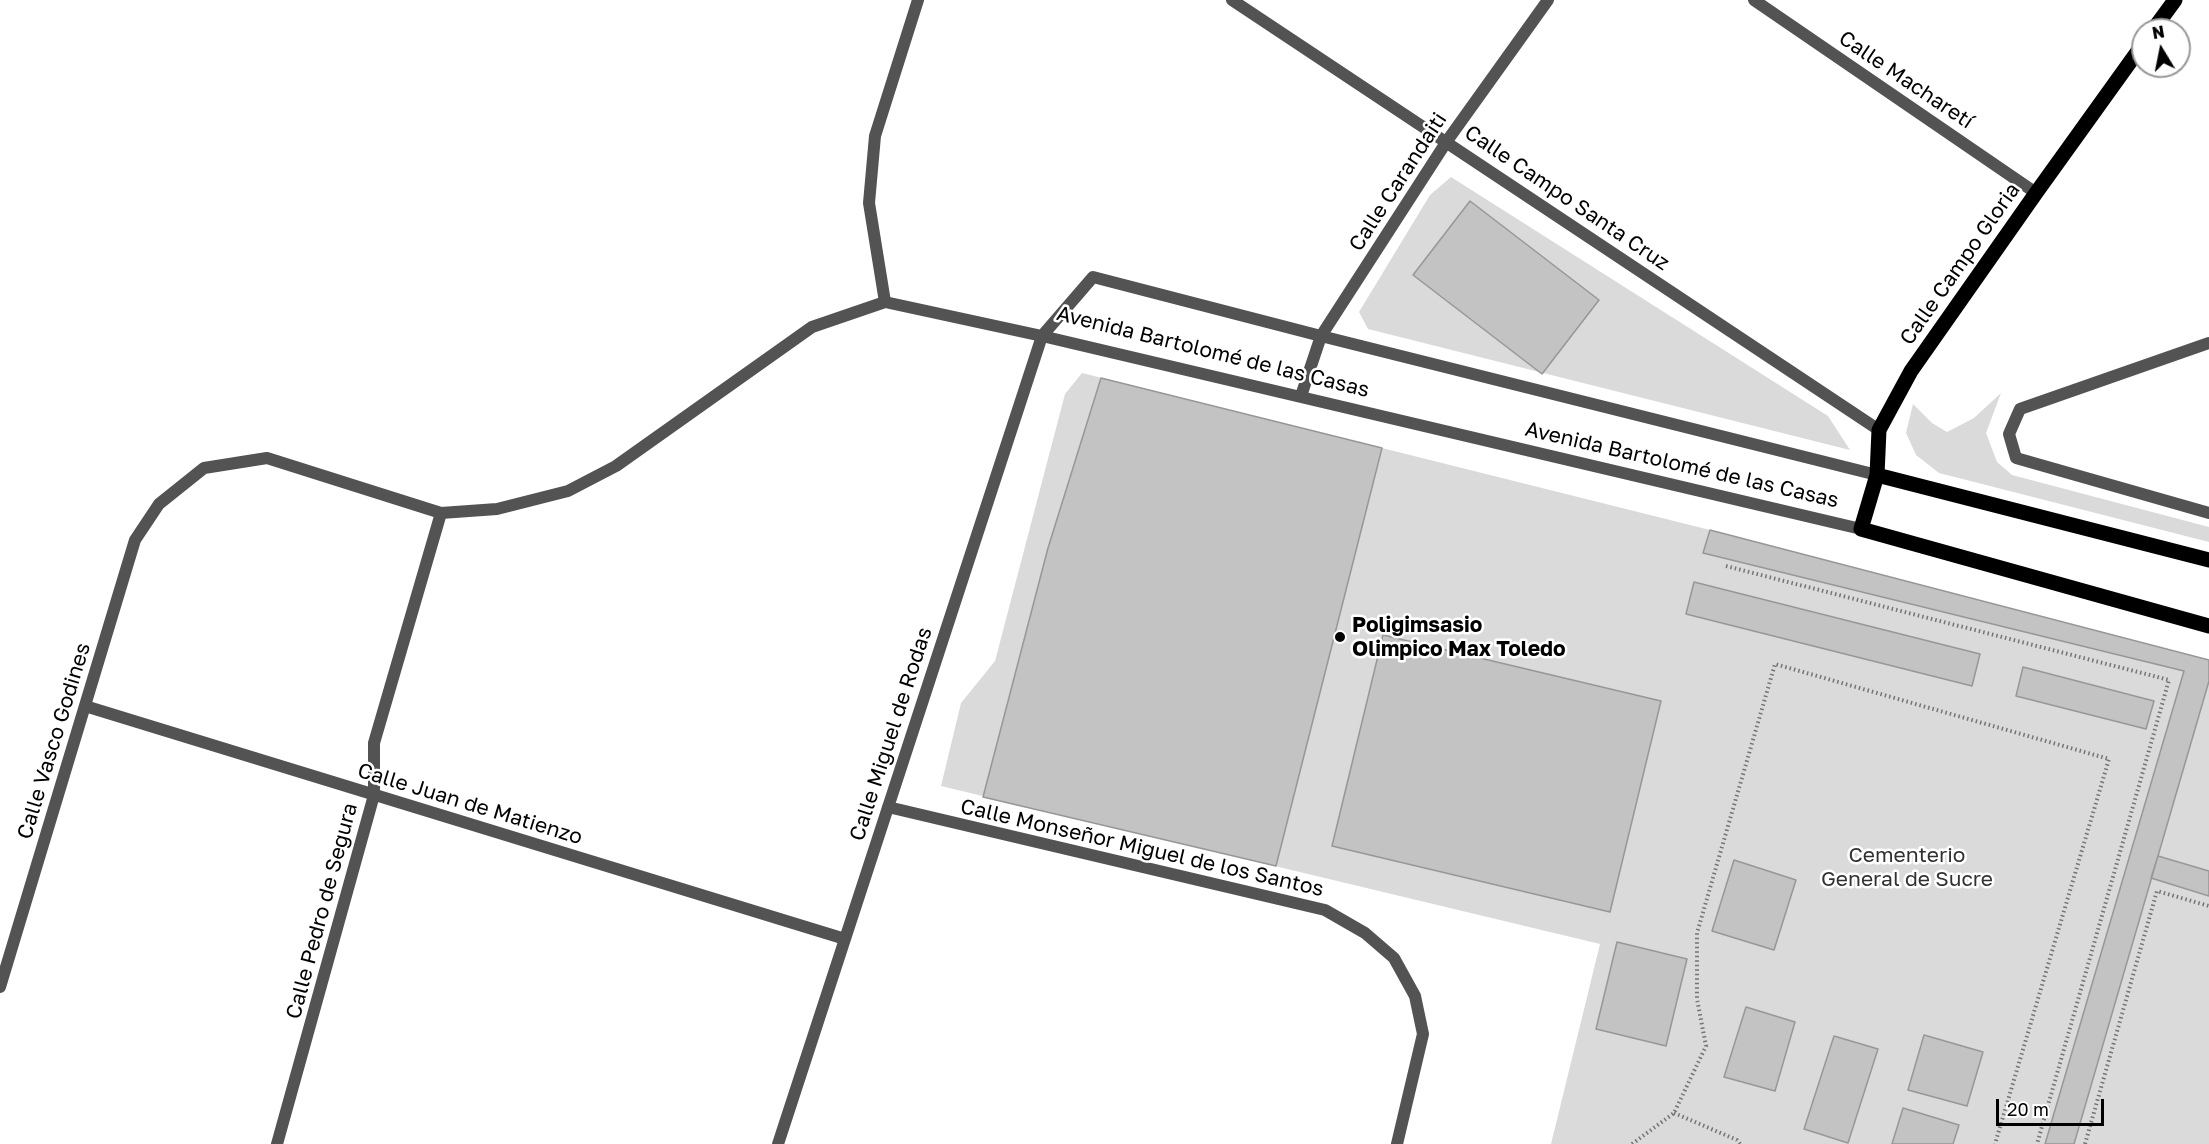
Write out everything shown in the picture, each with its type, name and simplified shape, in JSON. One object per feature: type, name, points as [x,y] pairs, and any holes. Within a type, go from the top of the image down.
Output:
[{"type":"main road","points":[[2162,18],[2175,0]]},
{"type":"main road","name":"Calle Campo Gloria","points":[[1861,529],[1877,475],[1879,430],[1911,371],[2131,61]]},
{"type":"main road","name":"Avenida Bartolomé de las Casas","points":[[1877,475],[2209,560]]},
{"type":"main road","name":"Avenida Bartolomé de las Casas","points":[[1861,529],[2209,626]]},
{"type":"street","points":[[885,302],[869,203],[876,136],[918,0]]},
{"type":"street","name":"Calle Campo Santa Cruz","points":[[1232,0],[1879,430]]},
{"type":"street","name":"Calle Carandaiti","points":[[1301,396],[1320,336],[1447,141],[1548,0]]},
{"type":"street","name":"Calle Macharetí","points":[[1754,0],[2036,193]]},
{"type":"street","name":"Avenida Bartolomé de las Casas","points":[[1861,529],[1042,336],[1093,276],[1320,336],[1877,475]]},
{"type":"street","points":[[441,513],[497,509],[568,491],[616,466],[812,327],[885,302],[1042,336]]},
{"type":"street","name":"Calle Miguel de Rodas","points":[[778,1144],[1042,336]]},
{"type":"street","points":[[2209,343],[2020,409],[2009,434],[2016,458],[2209,513]]},
{"type":"street","name":"Calle Vasco Godines","points":[[0,987],[135,540],[159,504],[204,468],[267,458],[441,513]]},
{"type":"street","name":"Calle Pedro de Segura","points":[[277,1144],[374,795],[374,742],[441,513]]},
{"type":"street","name":"Calle Juan de Matienzo","points":[[85,706],[845,939]]},
{"type":"street","name":"Calle Monseñor Miguel de los Santos","points":[[888,807],[1325,910],[1365,933],[1394,958],[1415,996],[1423,1034],[1397,1144]]},
{"type":"path","points":[[1726,566],[2169,680],[2037,1144]]},
{"type":"path","points":[[1632,1144],[1674,1113],[1706,1046],[1697,999],[1697,933],[1775,664],[2109,759],[1995,1144]]},
{"type":"path","points":[[2085,1144],[2157,891],[2209,906]]},
{"type":"path","points":[[1674,1113],[1737,1140],[1740,1144]]},
{"type":"green space","points":[[1451,177],[1828,416],[1850,450],[1368,329],[1359,312],[1430,195]]},
{"type":"green space","name":"Cementerio General de Sucre","points":[[1082,373],[1710,530],[2209,660],[2209,1144],[1551,1144],[1600,944],[941,786],[961,703],[995,661],[1065,394]]},
{"type":"green space","points":[[2001,393],[1986,433],[1997,462],[2012,475],[2209,527],[2209,542],[1939,473],[1916,455],[1906,433],[1913,404],[1932,423],[1947,432],[1974,418]]},
{"type":"building","points":[[1470,201],[1599,300],[1542,374],[1413,275]]},
{"type":"building","points":[[1101,378],[1382,448],[1276,866],[983,797],[1048,548]]},
{"type":"building","points":[[1710,530],[2209,660],[2209,681],[2074,1144],[2045,1144],[2184,671],[1703,553]]},
{"type":"building","points":[[1694,582],[1980,654],[1972,686],[1686,614]]},
{"type":"building","points":[[1383,635],[1661,701],[1610,912],[1332,846]]},
{"type":"building","points":[[2023,667],[2154,701],[2146,729],[2016,696]]},
{"type":"building","points":[[2158,856],[2209,871],[2209,896],[2151,878]]},
{"type":"building","points":[[1734,860],[1796,880],[1774,950],[1712,931]]},
{"type":"building","points":[[1617,942],[1687,959],[1666,1046],[1596,1029]]},
{"type":"building","points":[[1746,1007],[1795,1022],[1775,1091],[1724,1077]]},
{"type":"building","points":[[1924,1035],[1983,1052],[1967,1106],[1908,1090]]},
{"type":"building","points":[[1834,1036],[1878,1049],[1848,1143],[1804,1129]]},
{"type":"building","points":[[1903,1108],[1959,1125],[1953,1144],[1892,1144]]},
{"type":"place","name":"Poligimsasio Olimpico Max Toledo","points":[[1340,637]]}]
